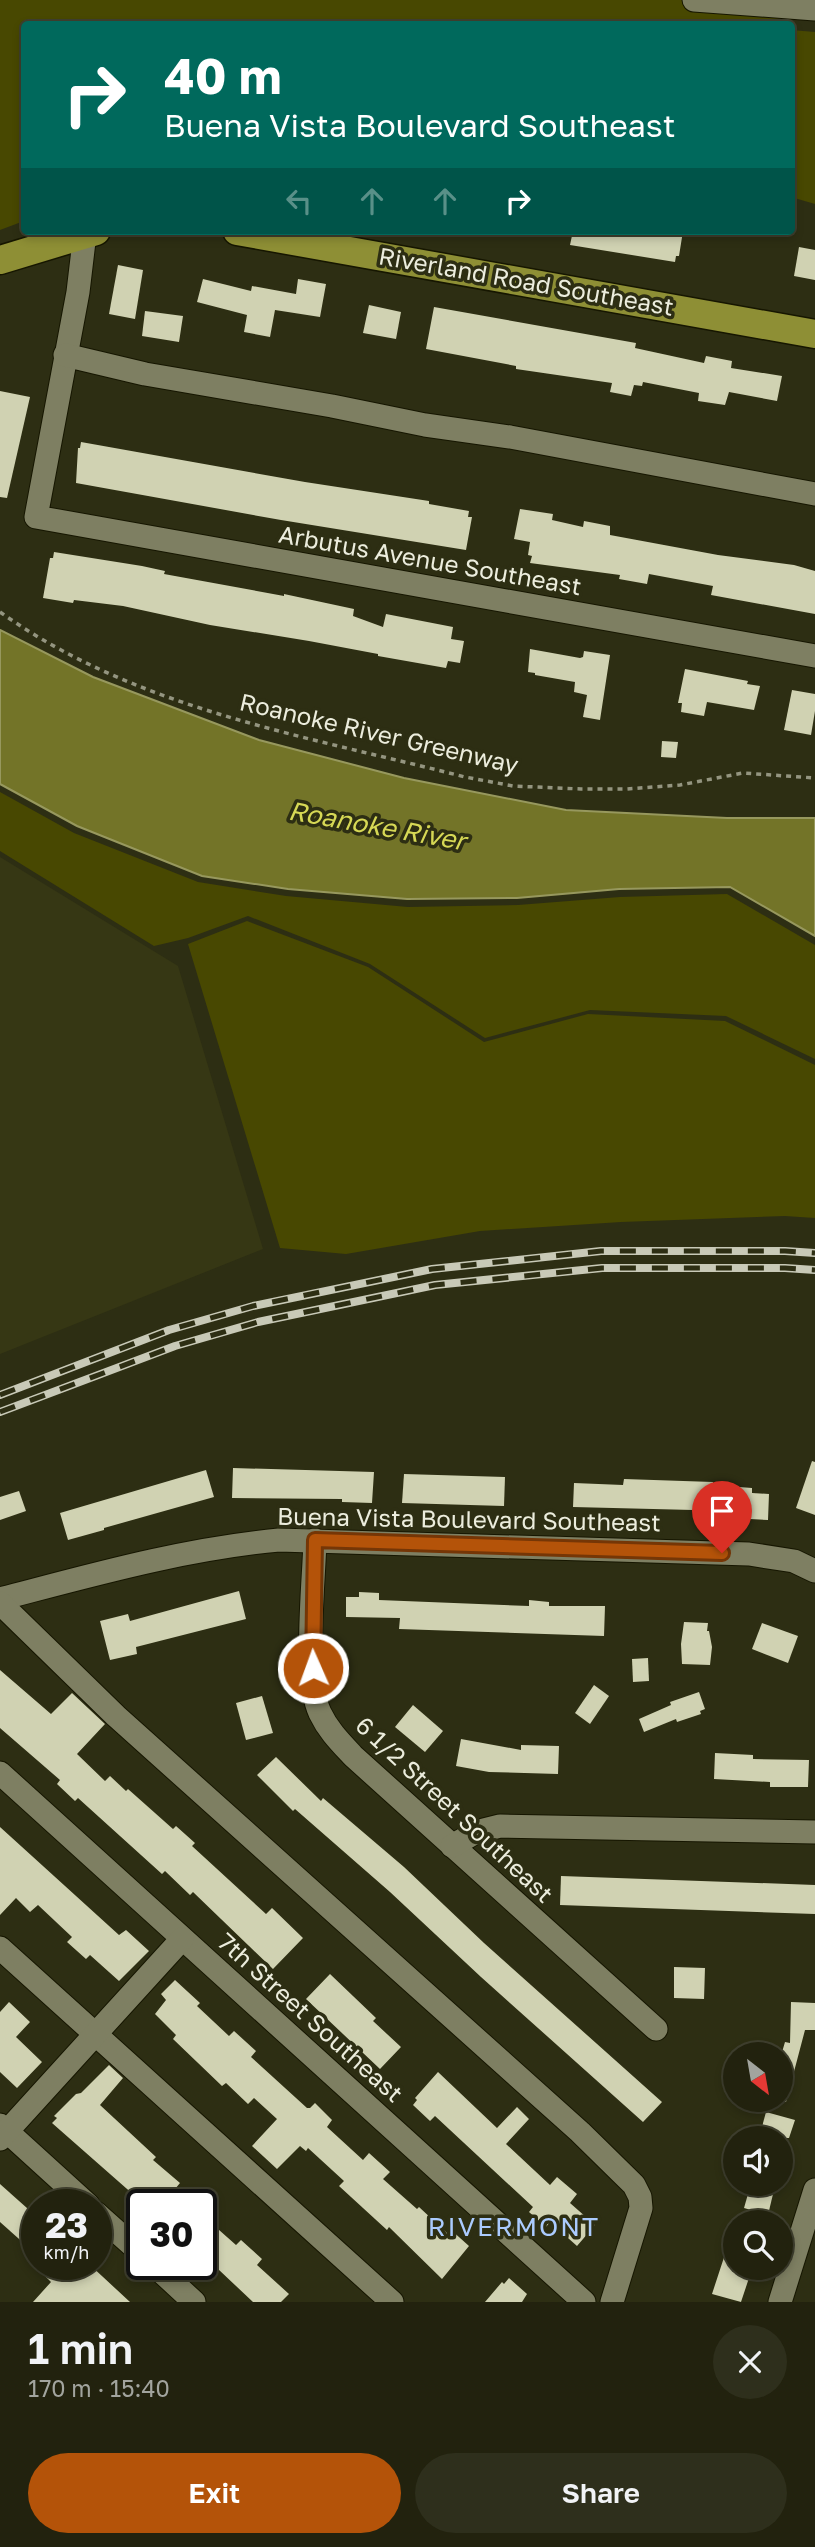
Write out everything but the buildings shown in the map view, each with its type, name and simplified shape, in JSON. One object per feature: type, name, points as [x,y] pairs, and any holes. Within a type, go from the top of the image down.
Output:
[{"type":"main road","points":[[0,260],[80,235]]},
{"type":"main road","name":"Riverland Road Southeast","points":[[259,235],[815,334]]},
{"type":"street","points":[[694,0],[815,9]]},
{"type":"street","points":[[89,235],[65,355],[145,374],[332,405],[425,425],[510,437],[815,494]]},
{"type":"street","name":"Arbutus Avenue Southeast","points":[[65,355],[36,517],[815,656]]},
{"type":"street","name":"Buena Vista Boulevard Southeast","points":[[0,1601],[178,1553],[242,1543],[315,1540],[749,1554],[794,1561],[815,1571]]},
{"type":"street","name":"6 1/2 Street Southeast","points":[[315,1540],[313,1688],[319,1710],[330,1730],[353,1756],[656,2029]]},
{"type":"street","points":[[0,1601],[116,1716],[580,2132],[634,2185],[641,2208],[612,2302]]},
{"type":"street","name":"7th Street Southeast","points":[[0,1773],[584,2302]]},
{"type":"street","points":[[452,1846],[476,1832],[500,1826],[815,1832]]},
{"type":"street","points":[[69,2189],[2,2132],[96,2035],[182,1939]]},
{"type":"street","points":[[0,1948],[392,2302]]},
{"type":"street","points":[[780,2302],[815,2190]]},
{"type":"street","points":[[112,2227],[126,2240]]},
{"type":"street","points":[[170,2280],[194,2302]]},
{"type":"path","name":"Roanoke River Greenway","points":[[0,612],[94,668],[181,703],[465,777],[513,786],[581,789],[680,785],[743,773],[815,778]]},
{"type":"shaded area","points":[[0,0],[796,0],[791,21],[21,21],[21,222],[0,230]]},
{"type":"shaded area","points":[[795,30],[815,32],[815,204],[795,198]]},
{"type":"shaded area","points":[[0,792],[74,833],[198,882],[286,896],[408,907],[518,905],[620,897],[727,894],[815,945],[815,1059],[726,1016],[590,1010],[485,1038],[370,964],[248,916],[188,938],[154,946],[0,851]]},
{"type":"shaded area","points":[[0,857],[178,966],[263,1249],[0,1354]]},
{"type":"shaded area","points":[[247,921],[368,967],[484,1042],[588,1014],[725,1021],[815,1065],[815,1218],[785,1216],[621,1222],[480,1231],[346,1254],[280,1248],[188,944]]},
{"type":"water","name":"Roanoke River","points":[[0,630],[93,677],[259,740],[404,778],[566,810],[727,818],[815,818],[815,936],[730,887],[619,889],[517,898],[407,899],[288,889],[202,876],[77,826],[0,784]]},
{"type":"railway","points":[[0,1395],[169,1330],[253,1306],[432,1269],[601,1251],[815,1253]]},
{"type":"railway","points":[[0,1412],[175,1346],[258,1322],[435,1285],[602,1268],[815,1270]]},
{"type":"district","name":"RIVERMONT","points":[[514,2227]]},
{"type":"route","points":[[313,1668],[315,1540],[722,1553]]}]
